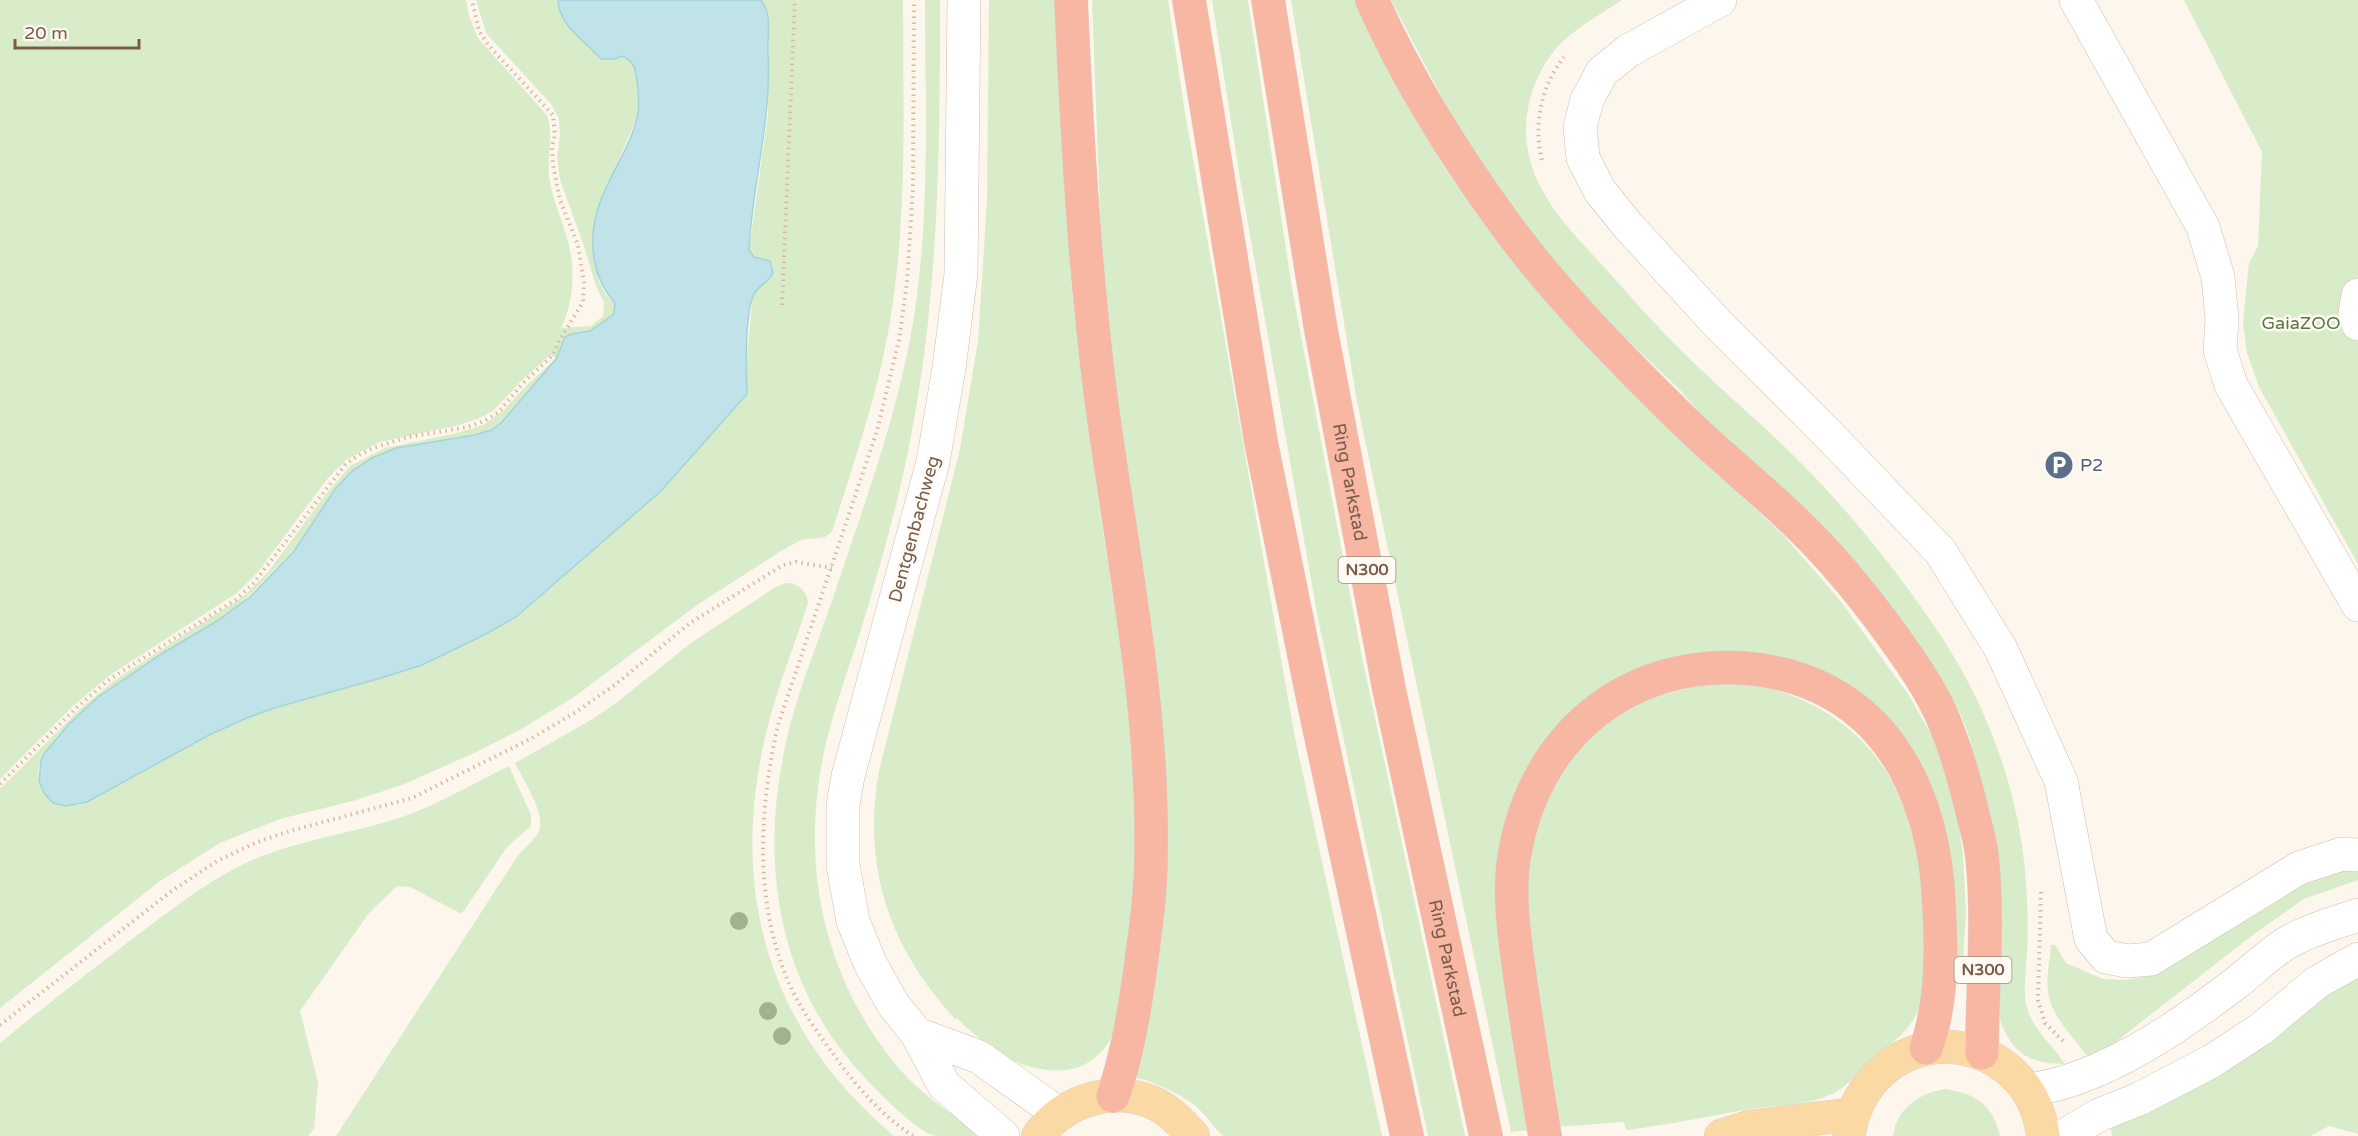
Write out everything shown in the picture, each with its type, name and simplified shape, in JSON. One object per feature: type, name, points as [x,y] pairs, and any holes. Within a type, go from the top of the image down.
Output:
[{"type":"highway","points":[[1071,0],[1090,296],[1101,396],[1141,682],[1150,806],[1151,856],[1148,915],[1135,1009],[1113,1095]]},
{"type":"highway","points":[[1189,0],[1262,442],[1315,709],[1407,1136]]},
{"type":"highway","name":"Ring Parkstad","points":[[1268,0],[1321,330],[1387,677],[1486,1136]]},
{"type":"highway","name":"N300","points":[[1372,0],[1388,36],[1423,98],[1460,159],[1506,226],[1612,348],[1687,423],[1790,516],[1861,594],[1910,660],[1941,715],[1965,782],[1982,852],[1984,933],[1982,1053]]},
{"type":"highway","name":"N300","points":[[1545,1136],[1531,1057],[1515,930],[1514,855],[1522,817],[1551,757],[1589,716],[1614,697],[1672,673],[1730,667],[1785,674],[1818,685],[1873,725],[1894,753],[1922,806],[1934,847],[1938,882],[1939,963],[1934,1026],[1926,1048]]},
{"type":"main road","points":[[1722,1136],[1749,1128],[1851,1125],[1862,1095],[1889,1065],[1926,1048],[1954,1047],[1982,1053],[2000,1062],[2015,1075],[2028,1090],[2036,1106],[2043,1136]]},
{"type":"main road","points":[[1048,1125],[1075,1104],[1113,1095],[1136,1098],[1158,1105],[1177,1118],[1193,1136]]},
{"type":"street","name":"Dentgenbachweg","points":[[964,0],[961,274],[949,368],[933,462],[848,776],[843,805],[843,865],[853,921],[870,963],[887,994],[917,1034],[944,1085],[1003,1136]]},
{"type":"street","points":[[1720,0],[1628,51],[1602,72],[1587,100],[1580,127],[1583,158],[1600,191],[1629,227],[1724,330],[1940,551],[2001,649],[2061,781],[2091,939],[2106,957],[2127,961],[2151,959],[2299,867],[2342,854],[2358,855]]},
{"type":"street","points":[[2076,0],[2203,227],[2218,277],[2222,319],[2220,350],[2231,385],[2358,605]]},
{"type":"street","points":[[2358,295],[2355,314],[2358,324]]},
{"type":"street","points":[[2028,1090],[2045,1088],[2084,1075],[2160,1037],[2189,1018],[2288,943],[2315,929],[2358,915]]},
{"type":"street","points":[[2064,1136],[2086,1122],[2139,1099],[2220,1056],[2261,1029],[2316,983],[2358,959]]},
{"type":"street","points":[[917,1034],[979,1057],[1048,1125]]},
{"type":"path","points":[[0,784],[76,708],[110,679],[235,600],[252,585],[345,465],[357,456],[392,442],[484,421],[499,411],[522,384],[553,355],[583,302],[584,283],[578,245],[560,200],[553,164],[555,135],[553,115],[489,46],[479,31],[472,0]]},
{"type":"path","points":[[782,305],[795,0]]},
{"type":"path","points":[[0,1025],[173,890],[217,861],[290,831],[381,808],[412,798],[445,783],[532,738],[576,712],[616,684],[690,623],[783,565],[796,562],[832,568],[878,431],[898,340],[907,282],[913,188],[914,0]]},
{"type":"path","points":[[2038,1000],[2045,1023],[2068,1046],[2084,1075]]},
{"type":"green space","points":[[0,0],[466,0],[469,16],[478,38],[548,118],[550,184],[572,261],[571,296],[561,328],[591,326],[603,316],[604,302],[596,286],[560,180],[557,157],[559,119],[551,104],[486,33],[476,0],[558,0],[559,9],[568,25],[601,59],[621,56],[628,59],[636,68],[639,113],[611,178],[592,238],[599,281],[606,295],[615,303],[614,314],[590,331],[571,334],[561,344],[556,359],[501,423],[472,435],[421,443],[386,452],[361,466],[344,482],[300,542],[238,606],[112,687],[93,702],[55,740],[39,767],[38,774],[44,793],[78,805],[94,799],[211,734],[247,718],[422,665],[516,617],[661,491],[747,394],[746,366],[754,294],[773,268],[770,261],[754,257],[749,250],[768,114],[769,22],[761,0],[903,0],[904,123],[899,246],[889,327],[871,405],[832,532],[825,537],[801,540],[781,551],[700,603],[574,697],[523,728],[474,753],[402,785],[353,801],[280,819],[220,843],[160,881],[0,1008],[0,789],[81,708],[115,680],[245,595],[268,572],[326,494],[350,466],[385,448],[453,434],[483,425],[504,410],[556,358],[550,355],[493,411],[480,418],[459,425],[380,442],[347,459],[328,478],[257,573],[237,593],[110,675],[73,706],[0,779]]},
{"type":"green space","points":[[925,0],[940,0],[939,109],[936,219],[920,382],[901,485],[889,533],[824,752],[817,796],[815,839],[818,882],[825,924],[838,964],[855,1003],[878,1040],[905,1075],[980,1136],[936,1136],[916,1126],[858,1070],[823,1024],[802,983],[787,941],[778,896],[775,851],[776,806],[782,760],[793,715],[876,469],[896,402],[911,334],[922,251],[926,167]]},
{"type":"green space","points":[[989,0],[1060,0],[1072,289],[1095,474],[1123,654],[1134,748],[1137,810],[1135,903],[1128,964],[1118,1015],[1112,1036],[1104,1049],[1086,1064],[1064,1070],[1033,1068],[1005,1056],[980,1039],[957,1018],[955,1019],[932,992],[913,964],[897,934],[878,873],[874,841],[879,771],[960,449],[978,341],[987,202]]},
{"type":"green space","points":[[1092,0],[1168,0],[1185,113],[1295,738],[1382,1136],[1223,1136],[1191,1103],[1159,1085],[1136,1078],[1149,992],[1103,293]]},
{"type":"green space","points":[[1212,0],[1248,0],[1292,288],[1362,657],[1465,1136],[1428,1136],[1318,619],[1240,179]]},
{"type":"green space","points":[[1291,0],[1355,0],[1374,43],[1446,170],[1496,237],[1735,489],[1785,537],[1839,599],[1908,694],[1931,734],[1956,810],[1963,854],[1966,911],[1963,961],[1952,961],[1938,811],[1932,788],[1913,754],[1769,656],[1717,651],[1678,656],[1643,667],[1597,690],[1560,722],[1532,759],[1512,799],[1500,847],[1531,1130],[1511,1132],[1357,402]]},
{"type":"green space","points":[[1391,0],[1622,0],[1569,36],[1546,62],[1538,77],[1532,93],[1526,127],[1530,160],[1535,175],[1550,204],[1560,217],[1644,311],[1700,369],[1796,458],[1855,522],[1910,591],[1961,669],[1991,732],[2003,765],[2020,832],[2025,866],[2027,908],[2026,1004],[2035,1026],[2065,1064],[2041,1062],[2024,1054],[2010,1041],[2000,1020],[1980,779],[1961,715],[1928,658],[1885,597],[1860,569],[1714,430],[1681,391],[1591,305],[1550,260],[1471,153]]},
{"type":"green space","name":"GaiaZOO","points":[[2184,0],[2358,0],[2358,564],[2259,387],[2247,353],[2243,323],[2249,263],[2258,246],[2262,152]]},
{"type":"green space","points":[[786,583],[802,588],[808,603],[777,695],[762,752],[754,808],[753,862],[759,914],[772,964],[792,1011],[819,1055],[853,1097],[894,1136],[336,1136],[519,854],[538,833],[540,818],[537,808],[515,763],[591,720],[691,643],[774,588]]},
{"type":"green space","points":[[1719,683],[1750,685],[1773,690],[1800,699],[1826,712],[1859,738],[1894,784],[1914,838],[1920,866],[1923,895],[1924,976],[1919,1008],[1906,1030],[1865,1065],[1846,1085],[1818,1099],[1626,1130],[1624,1122],[1557,1127],[1538,1009],[1527,900],[1529,864],[1542,815],[1564,769],[1596,731],[1616,716],[1640,703],[1666,694]]},
{"type":"green space","points":[[509,766],[531,815],[531,826],[507,847],[463,912],[460,913],[410,887],[397,886],[369,913],[300,1011],[318,1082],[314,1129],[308,1136],[0,1136],[0,1043],[85,975],[200,889],[261,856],[416,812]]},
{"type":"green space","points":[[2358,870],[2358,880],[2304,899],[2254,934],[2113,1044],[2087,1056],[2054,1010],[2048,992],[2051,945],[2055,945],[2066,963],[2103,979],[2126,980],[2149,976],[2171,966],[2303,885],[2325,875]]},
{"type":"green space","points":[[2358,977],[2358,1134],[2329,1126],[2310,1136],[2112,1136],[2111,1127],[2241,1061],[2281,1034],[2325,995]]},
{"type":"green space","points":[[1946,1089],[1966,1094],[1982,1103],[1993,1116],[2000,1136],[1893,1136],[1899,1117],[1911,1103],[1927,1094]]},
{"type":"water","points":[[558,0],[761,0],[765,6],[769,26],[767,103],[749,250],[754,257],[770,261],[773,273],[756,291],[751,304],[746,343],[747,394],[661,491],[516,617],[422,665],[247,718],[211,734],[87,802],[66,806],[53,803],[44,793],[39,781],[41,761],[44,754],[69,724],[98,697],[163,653],[217,621],[250,597],[294,551],[336,488],[352,471],[372,458],[396,448],[475,435],[491,430],[501,423],[556,359],[565,337],[590,331],[614,314],[615,303],[602,283],[594,260],[594,224],[606,187],[635,127],[639,106],[636,73],[632,63],[622,56],[614,59],[601,59],[568,25],[559,9]]},
{"type":"place","name":"P2","points":[[2059,465]]}]
